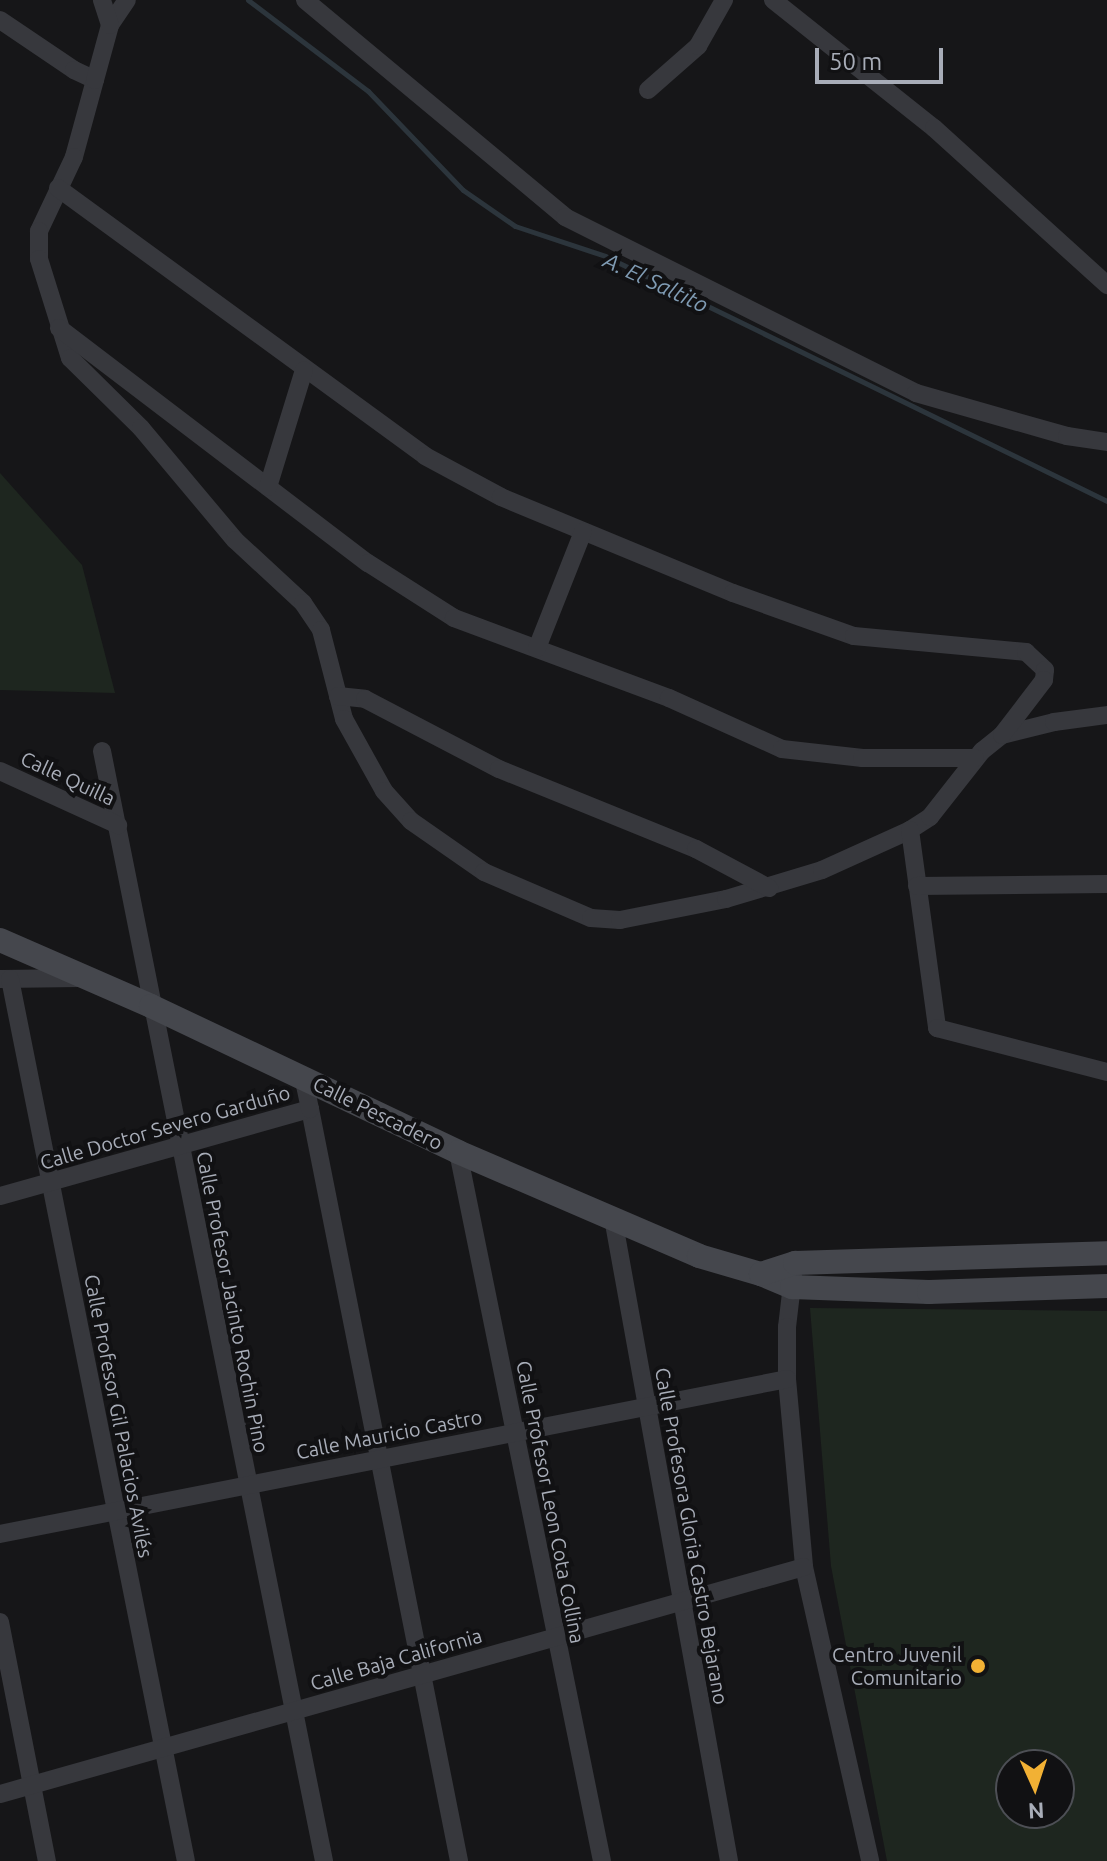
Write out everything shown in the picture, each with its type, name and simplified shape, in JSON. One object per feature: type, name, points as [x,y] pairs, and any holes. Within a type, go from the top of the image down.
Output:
[{"type":"street","points":[[102,0],[110,25]]},
{"type":"street","points":[[58,188],[425,456],[501,497],[733,593],[854,636],[1026,652],[1045,670],[1044,680],[1002,735],[975,758],[930,817],[858,856],[769,888],[620,920],[576,915],[484,872],[411,821],[384,791],[355,742],[338,696],[326,645],[313,616],[235,540],[141,428],[79,371],[59,328],[38,244],[44,216],[58,188],[74,157],[110,25],[127,0]]},
{"type":"street","points":[[305,0],[565,217],[916,393],[1067,436],[1107,452]]},
{"type":"street","points":[[648,90],[698,46],[724,0]]},
{"type":"street","points":[[773,0],[934,128],[1107,285]]},
{"type":"street","points":[[0,20],[95,80]]},
{"type":"street","points":[[59,328],[434,608],[474,628],[537,648],[669,698],[782,749],[862,758],[975,758]]},
{"type":"street","points":[[268,487],[304,370]]},
{"type":"street","points":[[1067,436],[1107,442]]},
{"type":"street","points":[[537,648],[583,532]]},
{"type":"street","points":[[338,696],[365,699],[499,769],[696,849],[769,888]]},
{"type":"street","points":[[1002,735],[1054,722],[1107,715]]},
{"type":"street","name":"Calle Profesor Jacinto Rochin Pino","points":[[102,751],[246,1485],[324,1861]]},
{"type":"street","name":"Calle Quilla","points":[[0,771],[118,825]]},
{"type":"street","points":[[910,830],[937,1028],[1107,1072]]},
{"type":"street","points":[[917,886],[1107,884]]},
{"type":"street","name":"Calle Pescadero","points":[[0,940],[151,1006],[458,1152],[699,1256],[761,1274],[793,1275]]},
{"type":"street","points":[[5,979],[82,978]]},
{"type":"street","name":"Calle Profesor Gil Palacios Avilés","points":[[5,979],[50,1182],[186,1861]]},
{"type":"street","name":"Calle Doctor Severo Garduño","points":[[0,1196],[310,1109],[303,1077]]},
{"type":"street","points":[[310,1109],[459,1861]]},
{"type":"street","name":"Calle Profesor Leon Cota Collina","points":[[458,1152],[602,1861]]},
{"type":"street","name":"Calle Profesora Gloria Castro Bejarano","points":[[613,1218],[729,1861]]},
{"type":"street","points":[[793,1275],[1107,1253]]},
{"type":"street","points":[[793,1275],[929,1292],[1107,1286]]},
{"type":"street","points":[[793,1275],[787,1327],[787,1379],[804,1567],[870,1861]]},
{"type":"street","name":"Calle Mauricio Castro","points":[[0,1534],[787,1379]]},
{"type":"street","name":"Calle Baja California","points":[[0,1794],[804,1567]]},
{"type":"street","points":[[0,1622],[47,1861]]},
{"type":"shaded area","points":[[0,473],[82,565],[115,693],[0,690]]},
{"type":"shaded area","name":"Centro Juvenil Comunitario","points":[[810,1308],[1107,1311],[1107,1861],[887,1861],[831,1566]]},
{"type":"waterway","name":"A. El Saltito","points":[[248,0],[368,91],[463,190],[515,226],[605,256],[1107,501]]},
{"type":"place","name":"Centro Juvenil Comunitario","points":[[978,1666]]}]
